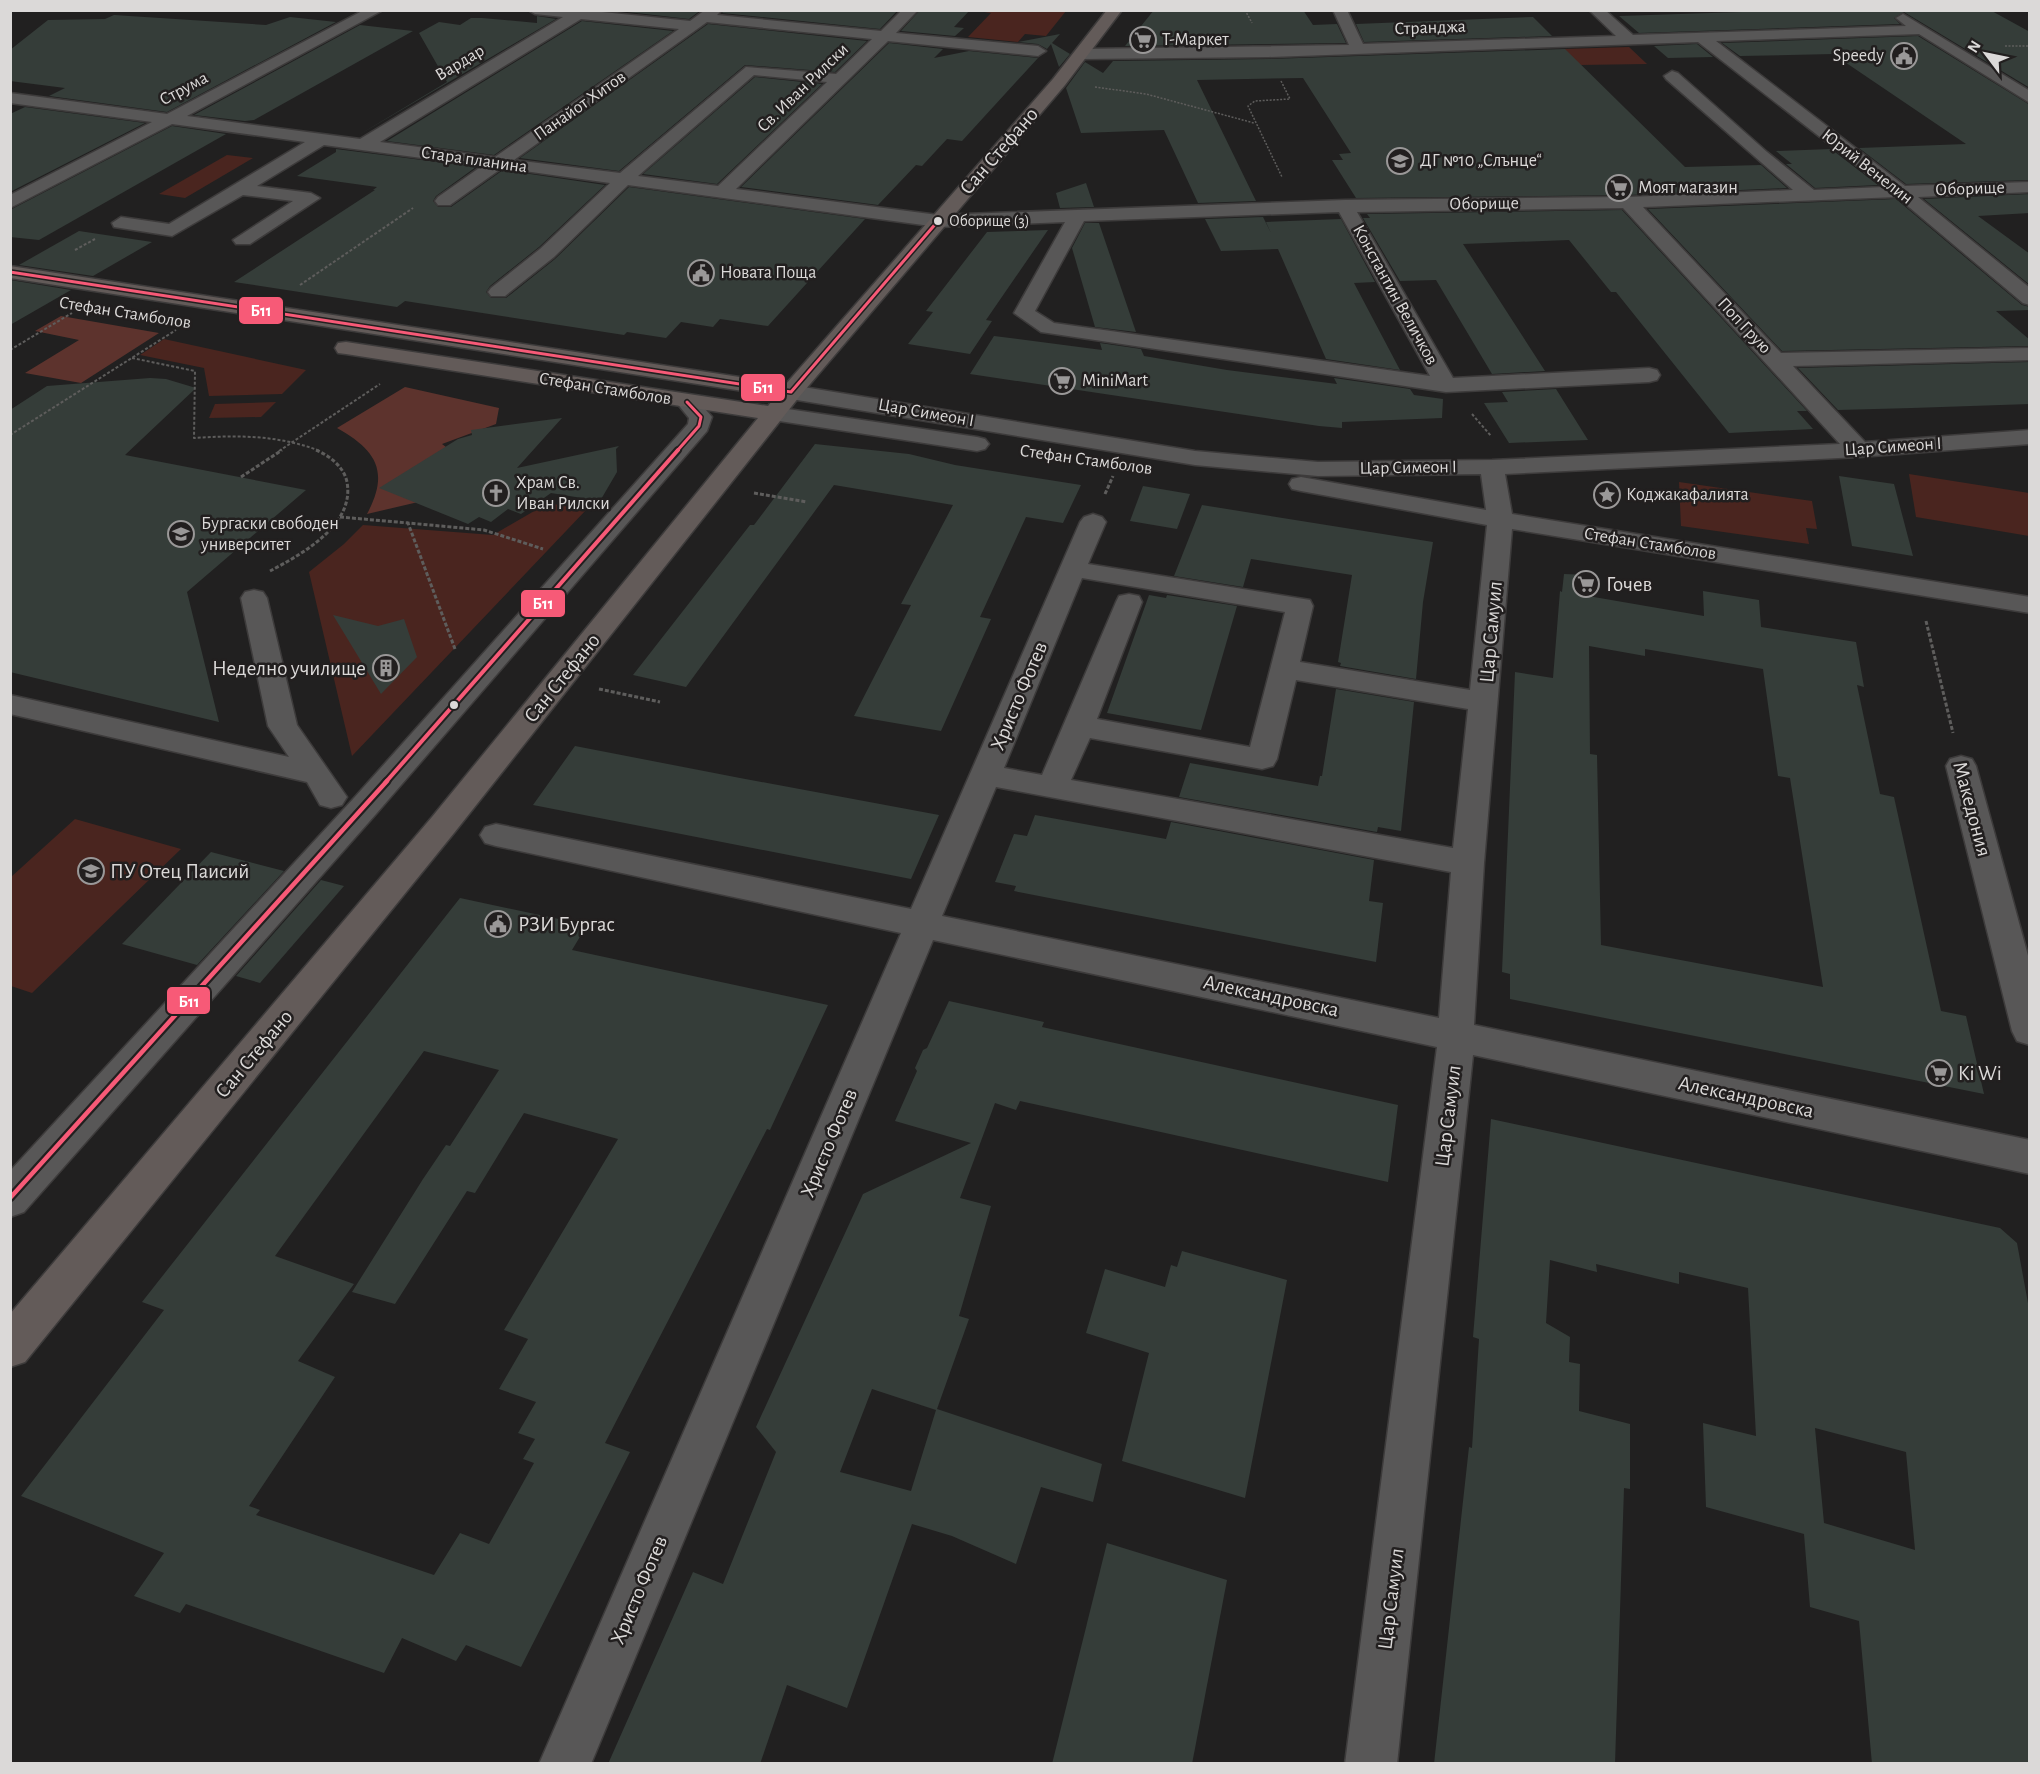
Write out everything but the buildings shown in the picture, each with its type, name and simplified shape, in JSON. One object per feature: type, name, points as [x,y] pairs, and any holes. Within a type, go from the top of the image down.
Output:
[{"type":"main road","name":"Сан Стефано","points":[[10,1347],[436,835],[783,403],[1083,54],[1115,10]]},
{"type":"main road","points":[[10,272],[260,311],[783,403]]},
{"type":"main road","name":"Стефан Стамболов","points":[[325,345],[687,402],[783,403]]},
{"type":"street","name":"Струма","points":[[10,202],[376,10]]},
{"type":"street","points":[[535,10],[577,15],[704,18],[1038,51]]},
{"type":"street","points":[[1340,10],[1358,49]]},
{"type":"street","points":[[1596,10],[1629,40]]},
{"type":"street","points":[[1891,10],[2030,98]]},
{"type":"street","points":[[882,15],[908,14]]},
{"type":"street","name":"Св. Иван Рилски","points":[[721,193],[908,14]]},
{"type":"street","name":"Вардар","points":[[363,145],[577,15]]},
{"type":"street","name":"Панайот Хитов","points":[[444,201],[704,18]]},
{"type":"street","name":"Странджа","points":[[1083,54],[1268,52],[1922,30]]},
{"type":"street","name":"Юрий Венелин","points":[[1702,38],[1900,191],[2030,299]]},
{"type":"street","points":[[498,292],[547,253],[623,180],[752,70],[841,79]]},
{"type":"street","points":[[1672,76],[1761,156],[1810,195]]},
{"type":"street","name":"Стара планина","points":[[10,98],[938,220]]},
{"type":"street","points":[[121,223],[172,230],[320,140]]},
{"type":"street","name":"Оборище","points":[[938,220],[1345,206],[1628,202],[2030,187]]},
{"type":"street","points":[[240,189],[311,198],[243,240]]},
{"type":"street","name":"Поп Грую","points":[[1628,202],[1859,450]]},
{"type":"street","name":"Константин Величков","points":[[1345,206],[1446,385]]},
{"type":"street","points":[[1077,217],[1023,313],[1048,328],[1446,385],[1649,375]]},
{"type":"street","points":[[1776,360],[2030,354]]},
{"type":"street","points":[[10,1199],[365,806],[699,426],[701,417],[687,402]]},
{"type":"street","name":"Цар Симеон I","points":[[783,403],[1195,458],[1318,469],[1492,467],[1859,450],[2030,437]]},
{"type":"street","name":"Стефан Стамболов","points":[[783,403],[1222,480],[1272,478],[1318,469]]},
{"type":"street","name":"Цар Самуил","points":[[1371,1764],[1457,1036],[1468,863],[1485,702],[1500,520],[1492,467]]},
{"type":"street","name":"Стефан Стамболов","points":[[1272,478],[1500,520],[2030,605]]},
{"type":"street","name":"Христо Фотев","points":[[565,1764],[1093,522]]},
{"type":"street","points":[[1073,569],[1300,606],[1262,759],[1080,726]]},
{"type":"street","points":[[10,704],[324,785],[283,726],[254,598]]},
{"type":"street","points":[[1052,787],[1080,726],[1129,602]]},
{"type":"street","points":[[1285,669],[1485,702]]},
{"type":"street","name":"Македония","points":[[1961,766],[2030,1031]]},
{"type":"street","points":[[985,775],[1468,863]]},
{"type":"street","name":"Александровска","points":[[504,836],[922,922],[2030,1157]]},
{"type":"path","points":[[1268,52],[1290,99],[1255,101],[1248,106],[1297,209]]},
{"type":"path","points":[[1059,82],[1146,94],[1255,123]]},
{"type":"path","points":[[260,311],[415,207]]},
{"type":"path","points":[[10,350],[75,311]]},
{"type":"path","points":[[10,435],[178,329]]},
{"type":"path","points":[[132,358],[195,371],[194,438],[234,435],[293,442],[322,452],[343,470],[348,483],[347,499],[340,517],[321,539],[288,562],[247,581],[254,598]]},
{"type":"path","points":[[241,477],[418,359]]},
{"type":"path","points":[[1446,385],[1517,465]]},
{"type":"path","points":[[717,486],[807,502]]},
{"type":"path","points":[[340,517],[484,530],[579,561]]},
{"type":"path","points":[[408,523],[469,686]]},
{"type":"path","name":"Македония","points":[[1917,587],[1961,766]]},
{"type":"path","points":[[560,681],[660,702]]},
{"type":"shaded area","points":[[978,11],[1066,11],[1046,36],[1025,34],[1018,42],[968,37],[991,13]]},
{"type":"shaded area","points":[[1629,47],[1647,64],[1579,65],[1563,49]]},
{"type":"shaded area","points":[[227,155],[253,158],[185,198],[159,194]]},
{"type":"shaded area","points":[[61,316],[159,333],[81,383],[25,373],[79,340],[35,331]]},
{"type":"shaded area","points":[[164,339],[306,370],[282,394],[209,396],[204,368],[140,355]]},
{"type":"shaded area","points":[[405,387],[499,408],[496,424],[442,444],[455,454],[431,499],[367,514],[378,486],[375,463],[361,445],[337,428]]},
{"type":"shaded area","points":[[276,402],[261,417],[209,418],[215,404]]},
{"type":"shaded area","points":[[1909,474],[2029,493],[2029,536],[1916,517]]},
{"type":"shaded area","points":[[1679,482],[1812,501],[1817,529],[1806,528],[1809,544],[1681,526]]},
{"type":"shaded area","points":[[548,503],[586,510],[352,756],[309,572],[344,544],[363,525],[493,535]]},
{"type":"shaded area","points":[[75,819],[181,849],[32,993],[11,986],[11,877]]},
{"type":"transit line","name":"Б11","points":[[10,272],[791,392],[938,221]]},
{"type":"transit line","name":"Б11","points":[[10,1198],[365,806],[699,426],[701,417],[687,402]]},
{"type":"place","name":"Т-Маркет","points":[[1143,40]]},
{"type":"place","name":"Speedy","points":[[1904,56]]},
{"type":"place","name":"ДГ №10 „Слънце“","points":[[1400,161]]},
{"type":"place","name":"Моят магазин","points":[[1619,188]]},
{"type":"place","name":"Оборище (3)","points":[[938,221]]},
{"type":"place","name":"Новата Поща","points":[[701,273]]},
{"type":"place","name":"MiniMart","points":[[1062,381]]},
{"type":"place","name":"Храм Св. Иван Рилски","points":[[496,493]]},
{"type":"place","name":"Коджакафалията","points":[[1607,495]]},
{"type":"place","name":"Бургаски свободен университет","points":[[181,534]]},
{"type":"place","name":"Гочев","points":[[1586,584]]},
{"type":"place","name":"Неделно училище","points":[[386,668]]},
{"type":"place","name":"ПУ Отец Паисий","points":[[91,871]]},
{"type":"place","name":"РЗИ Бургас","points":[[498,924]]},
{"type":"place","name":"Ki Wi","points":[[1939,1073]]}]
